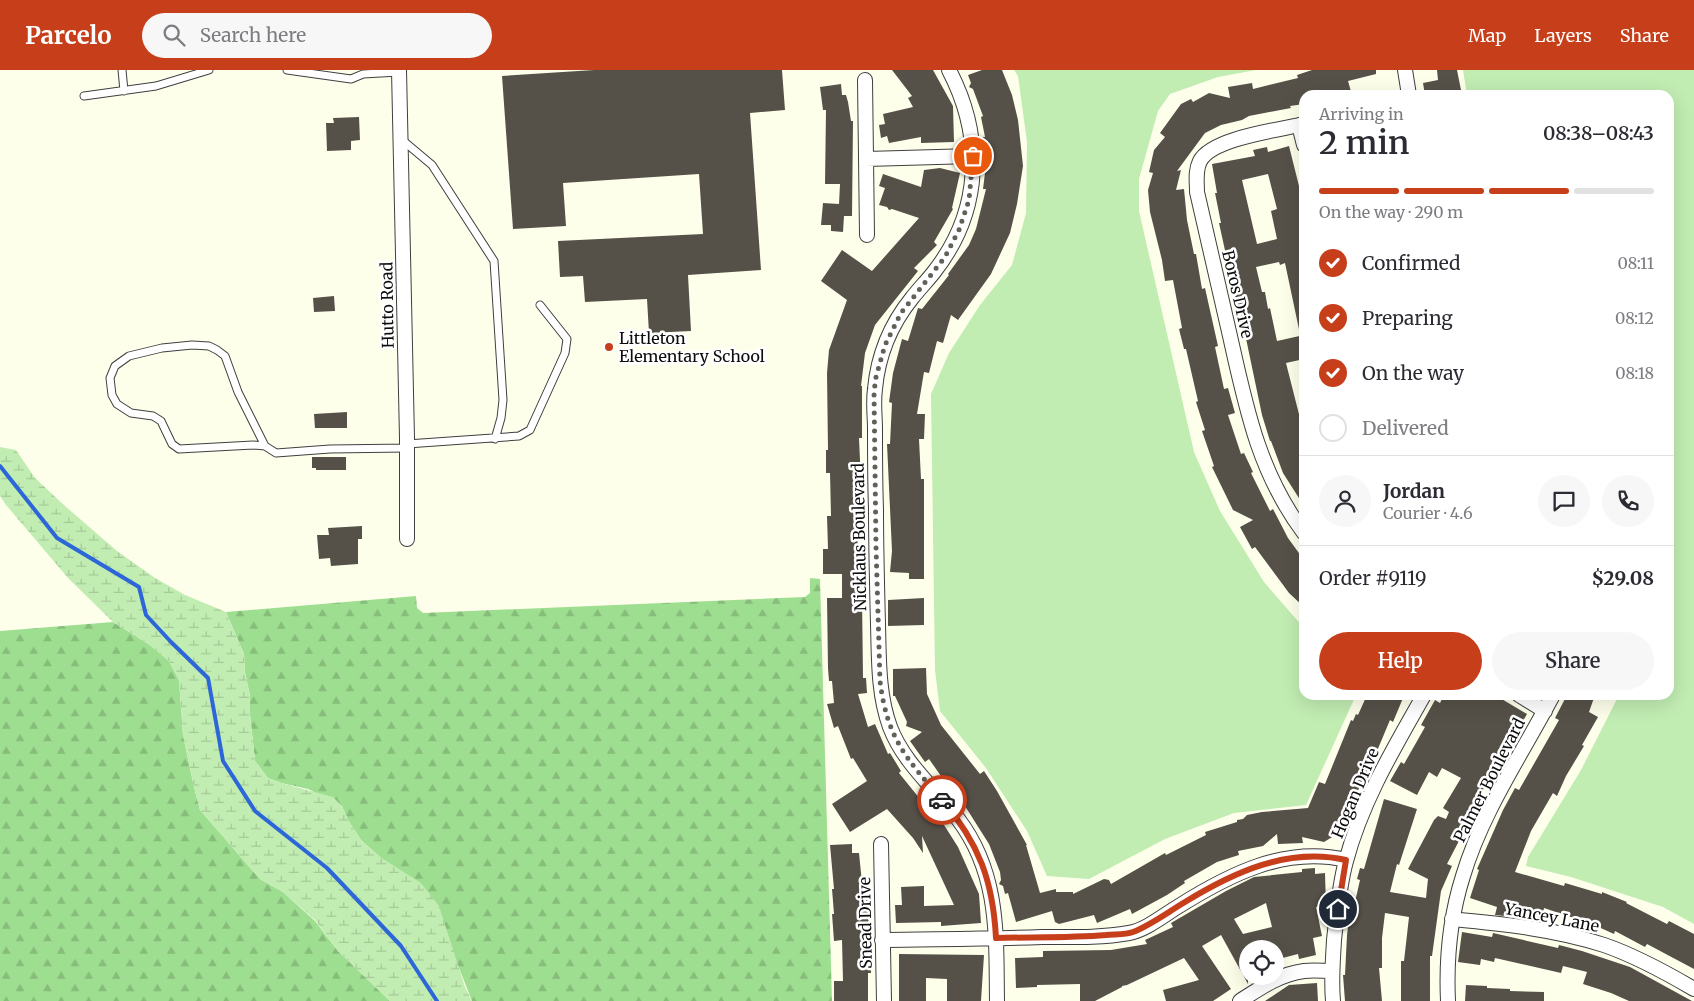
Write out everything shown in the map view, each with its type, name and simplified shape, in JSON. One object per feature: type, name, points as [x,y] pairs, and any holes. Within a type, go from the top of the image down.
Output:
[{"type":"street","name":"Nicklaus Boulevard","points":[[949,70],[969,120],[973,156],[969,200],[959,230],[945,257],[901,313],[885,345],[879,362],[874,392],[876,575],[880,681],[886,714],[892,731],[907,759],[959,820],[976,849],[992,896],[996,938],[997,1001]]},
{"type":"street","points":[[1405,70],[1408,90]]},
{"type":"street","name":"Hutto Road","points":[[399,71],[407,446],[407,539]]},
{"type":"street","points":[[865,80],[867,235]]},
{"type":"street","name":"Boros Drive","points":[[1299,124],[1226,142],[1212,149],[1200,161],[1196,176],[1197,192],[1248,418],[1267,472],[1277,492],[1299,525]]},
{"type":"street","points":[[866,159],[973,156]]},
{"type":"street","name":"Hogan Drive","points":[[1333,1001],[1332,970],[1336,925],[1346,860],[1371,795],[1390,755],[1421,700]]},
{"type":"street","points":[[1527,700],[1545,711]]},
{"type":"street","name":"Palmer Boulevard","points":[[1448,1001],[1447,956],[1452,919],[1463,875],[1490,810],[1550,700]]},
{"type":"street","name":"Snead Drive","points":[[880,844],[884,1001]]},
{"type":"street","points":[[882,940],[1093,936],[1131,933],[1209,887],[1253,867],[1300,857],[1330,856],[1346,860]]},
{"type":"street","name":"Yancey Lane","points":[[1452,919],[1558,933],[1605,946],[1635,957],[1694,989]]},
{"type":"street","points":[[1240,1001],[1276,979],[1290,974],[1304,971],[1332,970]]},
{"type":"lane","points":[[122,70],[124,91]]},
{"type":"lane","points":[[84,96],[156,86],[190,72],[209,70]]},
{"type":"lane","points":[[287,70],[351,79],[359,72],[399,71]]},
{"type":"lane","points":[[400,139],[432,165],[494,262],[504,400],[495,439]]},
{"type":"lane","points":[[265,446],[238,392],[224,356],[217,350],[209,346],[192,345],[162,348],[128,356],[115,366],[110,378],[112,395],[117,404],[131,413],[153,416],[161,421],[172,444],[179,449],[253,445],[265,446],[276,453],[407,446],[519,436],[530,430],[565,353],[567,339],[540,305]]},
{"type":"green space","points":[[1014,70],[1256,70],[1218,77],[1170,94],[1158,111],[1139,179],[1139,211],[1194,452],[1220,511],[1264,582],[1299,622],[1299,700],[1354,700],[1306,805],[1234,813],[1165,839],[1089,879],[1047,876],[1027,831],[986,768],[940,711],[935,670],[931,394],[949,353],[980,305],[1012,265],[1026,213],[1027,142],[1018,76]]},
{"type":"green space","points":[[1463,70],[1694,70],[1694,924],[1663,907],[1571,877],[1526,866],[1528,857],[1581,770],[1616,700],[1674,700],[1674,90],[1466,90]]},
{"type":"green space","points":[[0,447],[16,450],[35,478],[117,551],[155,578],[185,595],[226,612],[244,654],[245,672],[250,696],[255,761],[268,778],[333,797],[342,806],[348,820],[361,840],[380,857],[421,883],[439,906],[465,987],[472,1001],[390,1001],[338,951],[315,920],[283,892],[260,879],[200,810],[183,735],[179,680],[169,661],[150,645],[113,622],[68,578],[6,505],[0,496]]},
{"type":"green space","points":[[810,578],[820,579],[832,1001],[472,1001],[459,968],[380,857],[361,840],[348,820],[342,806],[308,789],[268,778],[255,761],[250,696],[245,672],[244,654],[226,612],[416,596],[417,608],[423,613],[805,597],[810,593]]},
{"type":"green space","points":[[113,622],[150,645],[169,661],[179,680],[183,735],[200,810],[260,879],[283,892],[315,921],[338,951],[390,1001],[0,1001],[0,631]]},
{"type":"building","points":[[594,70],[782,70],[785,110],[750,113],[761,270],[688,275],[691,331],[649,333],[647,299],[585,302],[583,276],[560,277],[558,241],[703,234],[699,174],[563,183],[566,226],[513,229],[502,76]]},
{"type":"building","points":[[892,70],[933,70],[953,106],[954,142],[921,143],[921,137],[889,143],[887,136],[881,138],[879,125],[885,124],[883,114],[913,107],[908,98],[912,96]]},
{"type":"building","points":[[982,70],[1002,70],[1012,95],[1018,120],[1023,166],[1010,233],[991,274],[958,320],[951,315],[943,343],[937,341],[929,373],[924,372],[917,414],[925,414],[924,439],[919,439],[921,479],[924,479],[924,579],[909,579],[909,573],[890,572],[892,551],[887,444],[890,444],[892,403],[889,402],[893,373],[902,339],[908,341],[918,308],[922,309],[949,275],[969,245],[976,229],[986,189],[983,189],[986,165],[983,137],[985,137],[981,117],[983,116],[973,89],[969,87],[971,83],[968,75]]},
{"type":"building","points":[[1312,70],[1376,70],[1376,74],[1348,81],[1351,90],[1299,90],[1299,105],[1249,116],[1242,120],[1221,125],[1205,133],[1177,171],[1181,170],[1176,190],[1184,189],[1187,220],[1194,254],[1196,254],[1202,289],[1205,288],[1218,346],[1215,347],[1224,389],[1228,388],[1235,413],[1228,415],[1241,454],[1244,453],[1253,472],[1251,473],[1270,511],[1273,509],[1288,538],[1299,553],[1299,602],[1289,593],[1255,547],[1252,549],[1240,527],[1253,520],[1233,510],[1212,467],[1214,466],[1202,431],[1205,430],[1196,402],[1198,401],[1186,349],[1184,349],[1179,329],[1182,328],[1173,280],[1165,281],[1162,260],[1150,212],[1148,190],[1153,173],[1149,172],[1154,150],[1165,137],[1160,133],[1181,104],[1191,99],[1193,102],[1209,93],[1230,98],[1228,87],[1252,83],[1253,89],[1298,78],[1297,75]]},
{"type":"building","points":[[1437,70],[1457,70],[1461,90],[1424,90],[1423,83],[1438,80]]},
{"type":"building","points":[[841,84],[842,95],[846,95],[851,121],[853,121],[852,216],[844,216],[843,232],[831,231],[831,225],[821,225],[823,203],[839,204],[840,184],[825,184],[826,110],[823,110],[820,87]]},
{"type":"building","points":[[359,117],[360,140],[351,141],[351,150],[327,151],[326,123],[334,123],[333,118]]},
{"type":"building","points":[[1289,146],[1299,186],[1299,329],[1285,263],[1280,265],[1279,262],[1256,267],[1262,292],[1265,292],[1268,309],[1270,308],[1277,341],[1299,336],[1299,360],[1286,363],[1299,414],[1299,498],[1283,473],[1262,415],[1239,305],[1237,305],[1219,223],[1221,223],[1212,164],[1255,156],[1253,150],[1267,147],[1268,152]],"holes":[[[1268,174],[1277,209],[1271,211],[1277,239],[1257,244],[1242,180]]]},
{"type":"building","points":[[940,168],[960,173],[953,209],[934,242],[937,245],[914,268],[918,271],[875,325],[865,353],[861,386],[862,438],[859,438],[862,505],[856,505],[858,552],[860,552],[860,597],[862,597],[863,678],[866,678],[867,693],[858,694],[868,727],[875,724],[888,754],[890,753],[901,771],[899,773],[920,799],[922,797],[940,816],[958,847],[979,894],[981,923],[941,926],[941,922],[896,923],[895,905],[902,905],[901,887],[924,886],[924,906],[954,905],[922,836],[923,853],[913,838],[887,809],[850,832],[832,804],[867,781],[853,758],[851,759],[838,726],[834,728],[827,704],[834,703],[832,681],[829,681],[828,668],[827,598],[842,598],[842,574],[823,574],[823,549],[828,549],[827,516],[831,516],[830,473],[826,473],[826,450],[828,450],[827,373],[829,350],[847,300],[821,281],[842,250],[872,271],[919,218],[892,209],[889,210],[887,207],[879,205],[885,188],[879,186],[883,174],[921,187],[924,170]]},
{"type":"building","points":[[334,296],[335,311],[314,312],[313,298]]},
{"type":"building","points":[[347,412],[347,428],[315,428],[314,414]]},
{"type":"building","points":[[312,457],[346,457],[346,470],[316,470],[316,468],[312,468]]},
{"type":"building","points":[[362,526],[362,539],[358,539],[358,564],[331,566],[330,558],[319,559],[317,535],[329,535],[328,528]]},
{"type":"building","points":[[924,598],[924,625],[888,626],[888,600]]},
{"type":"building","points":[[926,668],[927,694],[941,725],[980,774],[984,771],[997,791],[1027,845],[1040,893],[1056,889],[1056,892],[1073,892],[1073,894],[1104,879],[1109,880],[1111,884],[1165,853],[1166,855],[1206,835],[1205,832],[1237,822],[1237,820],[1243,819],[1247,815],[1308,808],[1319,782],[1325,784],[1351,720],[1353,721],[1356,714],[1358,715],[1365,700],[1402,700],[1393,722],[1390,720],[1364,782],[1362,781],[1345,825],[1347,828],[1324,842],[1302,837],[1303,843],[1278,844],[1277,834],[1263,846],[1238,851],[1239,855],[1217,862],[1184,881],[1185,883],[1167,895],[1132,914],[1130,909],[1097,923],[1094,915],[1059,924],[1055,922],[1052,911],[1016,922],[1008,893],[1005,894],[1003,886],[999,884],[1001,880],[1000,872],[989,844],[951,784],[948,786],[929,759],[925,762],[910,741],[922,732],[906,726],[907,722],[895,696],[893,696],[893,669]]},
{"type":"building","points":[[1435,700],[1440,703],[1442,700],[1503,700],[1527,714],[1476,802],[1479,804],[1447,864],[1452,866],[1441,891],[1432,956],[1430,956],[1430,1001],[1401,1001],[1401,961],[1404,961],[1409,917],[1385,913],[1382,938],[1382,968],[1379,968],[1382,1001],[1345,1001],[1343,975],[1345,975],[1351,902],[1355,902],[1360,880],[1357,879],[1360,868],[1364,869],[1384,799],[1417,809],[1399,865],[1397,864],[1390,892],[1426,898],[1428,879],[1408,869],[1434,820],[1438,816],[1446,819],[1449,812],[1443,808],[1461,778],[1442,768],[1437,777],[1429,772],[1417,795],[1390,781],[1401,762],[1404,764],[1425,727],[1421,725]]},
{"type":"building","points":[[1564,700],[1593,700],[1589,712],[1598,717],[1557,796],[1553,793],[1531,831],[1515,872],[1564,886],[1565,883],[1602,894],[1602,892],[1627,902],[1667,924],[1669,921],[1694,934],[1694,969],[1647,944],[1645,947],[1615,931],[1614,934],[1544,908],[1543,913],[1509,904],[1505,916],[1495,915],[1497,907],[1470,898],[1479,870],[1477,869],[1503,810],[1515,788],[1519,790],[1559,720],[1555,718]]},
{"type":"building","points":[[852,844],[852,853],[859,853],[862,883],[867,883],[871,973],[868,973],[868,1001],[834,1001],[834,981],[843,981],[842,940],[834,941],[832,889],[834,889],[830,845]]},
{"type":"building","points":[[1315,868],[1315,874],[1325,873],[1326,906],[1316,907],[1322,936],[1313,938],[1316,955],[1299,959],[1298,954],[1284,958],[1284,940],[1239,940],[1239,968],[1221,935],[1202,946],[1231,989],[1213,1001],[1166,1001],[1163,990],[1199,980],[1184,958],[1122,986],[1095,1001],[1080,1001],[1080,984],[1037,985],[1037,987],[1016,988],[1015,958],[1043,957],[1043,951],[1111,950],[1147,944],[1145,940],[1173,927],[1171,923],[1254,877],[1302,872],[1302,869]],"holes":[[[1266,903],[1272,927],[1243,934],[1234,919]]]},
{"type":"building","points":[[1462,932],[1492,937],[1493,933],[1558,948],[1559,945],[1582,951],[1630,967],[1692,1001],[1629,1001],[1583,984],[1587,972],[1563,966],[1561,973],[1495,958],[1494,962],[1481,959],[1480,965],[1458,962]]},
{"type":"building","points":[[899,954],[984,955],[981,1001],[947,1001],[947,979],[926,978],[926,1001],[899,1001]]},
{"type":"building","points":[[1317,983],[1318,1001],[1265,1001],[1289,985]]},
{"type":"building","points":[[1466,985],[1510,989],[1510,991],[1544,992],[1544,1001],[1465,1001]]},
{"type":"waterway","points":[[0,466],[57,538],[139,587],[146,615],[208,678],[223,761],[255,811],[327,868],[401,946],[437,1001]]},
{"type":"way so far","points":[[942,800],[907,759],[899,746],[892,731],[882,698],[876,565],[874,392],[879,362],[892,329],[901,313],[945,257],[959,230],[969,200],[972,184],[973,156]]},
{"type":"place","name":"Littleton Elementary School","points":[[609,347]]},
{"type":"route","points":[[942,800],[959,820],[976,849],[992,896],[996,938],[1093,936],[1131,933],[1236,873],[1253,867],[1300,857],[1330,856],[1346,860],[1338,909]]}]
